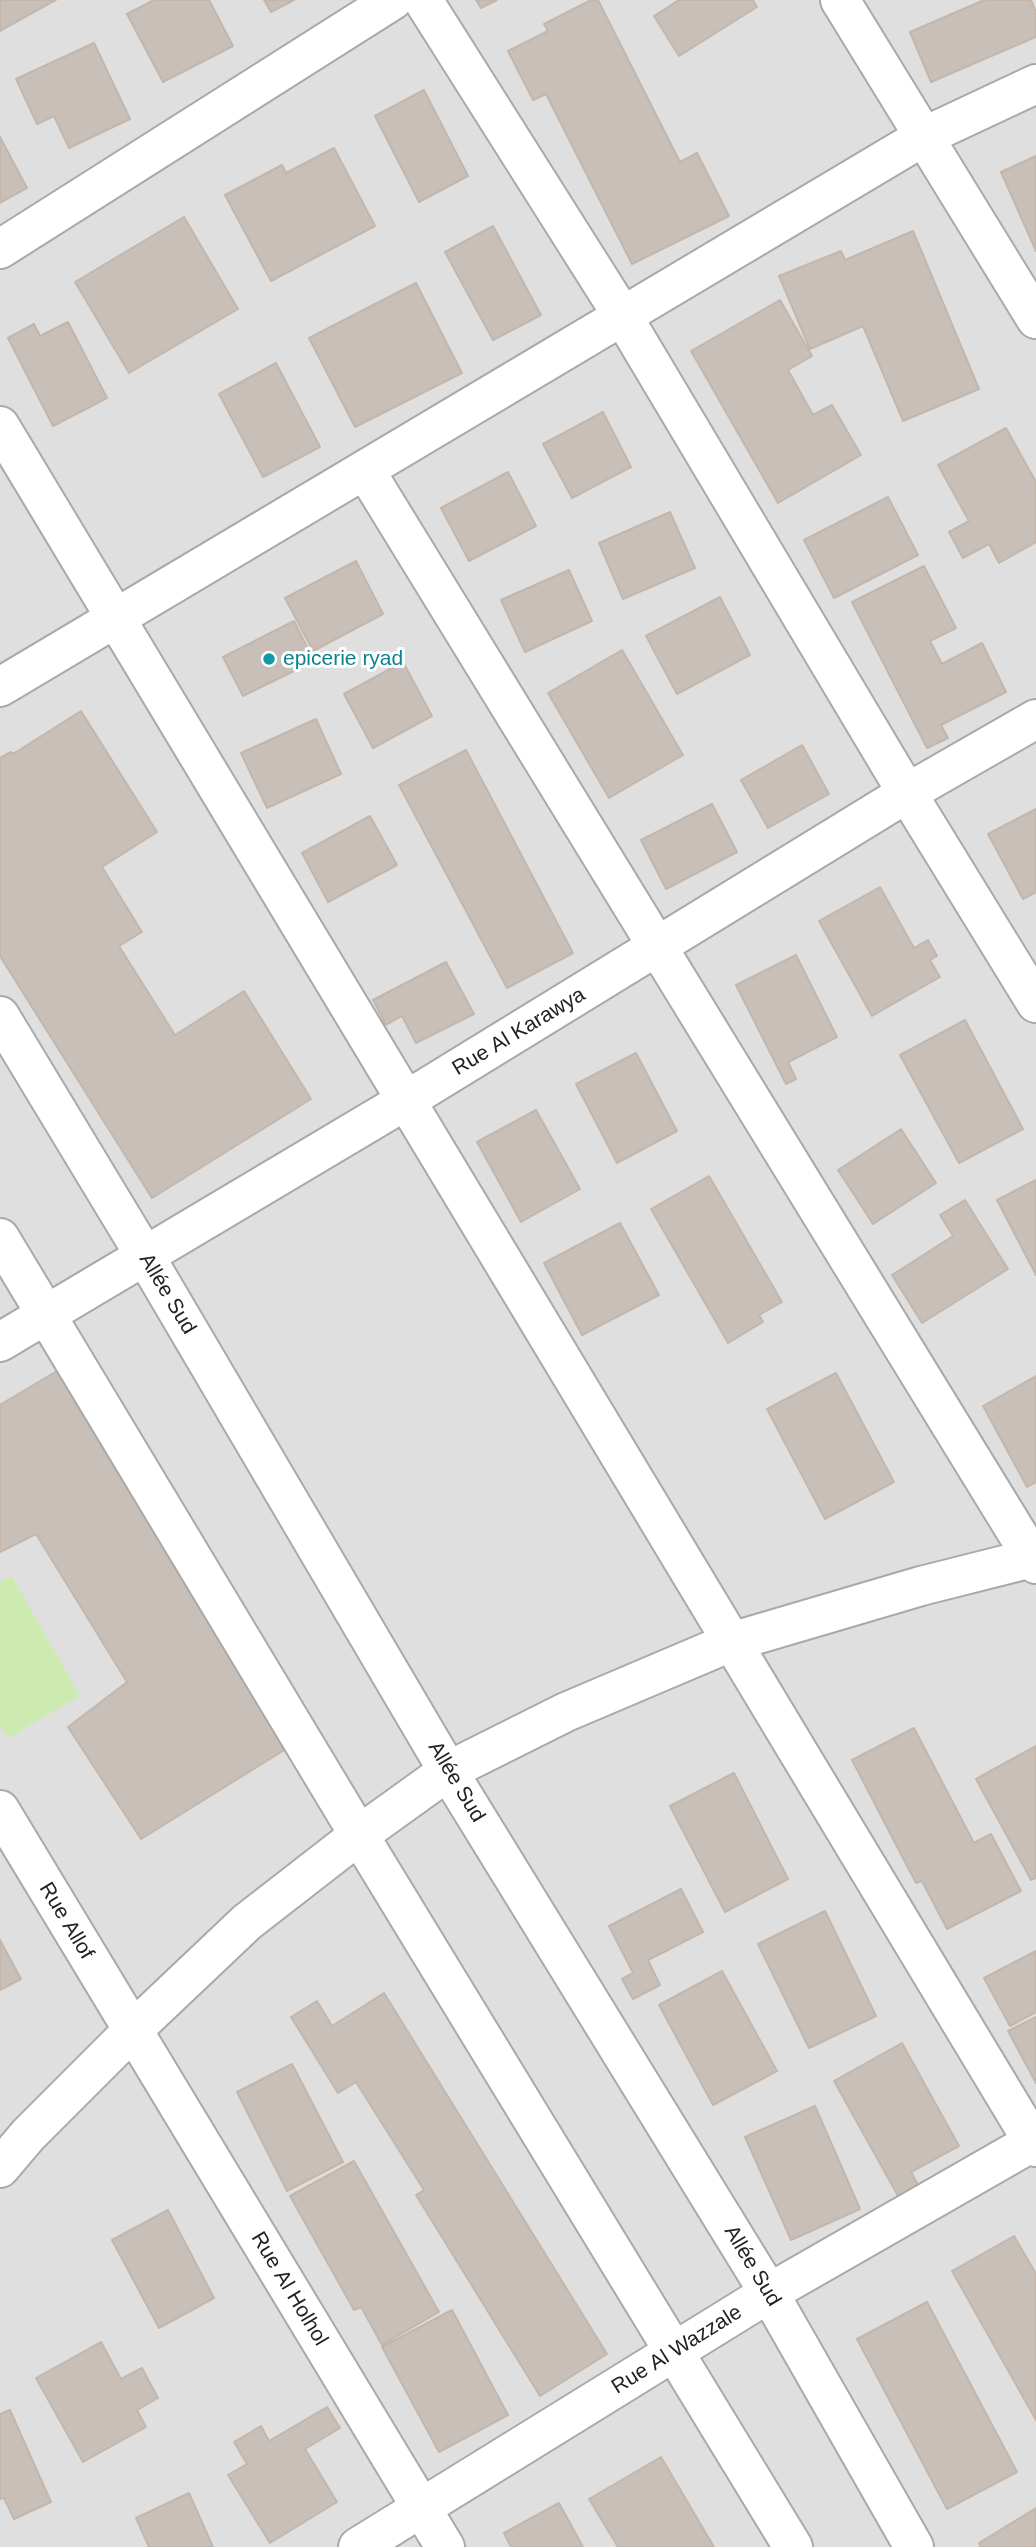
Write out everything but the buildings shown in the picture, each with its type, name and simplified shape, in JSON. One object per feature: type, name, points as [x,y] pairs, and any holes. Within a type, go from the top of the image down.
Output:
[{"type":"street","points":[[0,249],[393,0]]},
{"type":"street","points":[[423,0],[622,315],[906,793],[1036,1003]]},
{"type":"street","points":[[840,0],[1036,319]]},
{"type":"street","points":[[0,687],[923,137],[1036,84]]},
{"type":"street","points":[[0,426],[1035,2143]]},
{"type":"street","points":[[0,2168],[28,2135],[132,2031],[247,1922],[359,1835],[448,1771],[566,1712],[731,1642],[921,1586],[1035,1560],[365,470]]},
{"type":"street","name":"Rue Al Karawya","points":[[0,1342],[405,1101],[906,793],[1036,719]]},
{"type":"street","name":"Allée Sud","points":[[0,1016],[145,1256],[448,1771],[769,2293],[914,2547]]},
{"type":"street","points":[[0,1238],[359,1835],[676,2351],[793,2547]]},
{"type":"street","name":"Rue Allof","points":[[0,1810],[132,2031]]},
{"type":"street","name":"Rue Al Holhol","points":[[132,2031],[445,2547]]},
{"type":"street","name":"Rue Al Wazzale","points":[[358,2547],[769,2293],[1035,2143]]},
{"type":"shaded area","points":[[0,0],[1036,0],[1036,2547],[0,2547]]},
{"type":"green space","points":[[12,1576],[80,1696],[8,1738],[0,1726],[0,1582]]},
{"type":"place","name":"epicerie ryad","points":[[269,659]]}]
